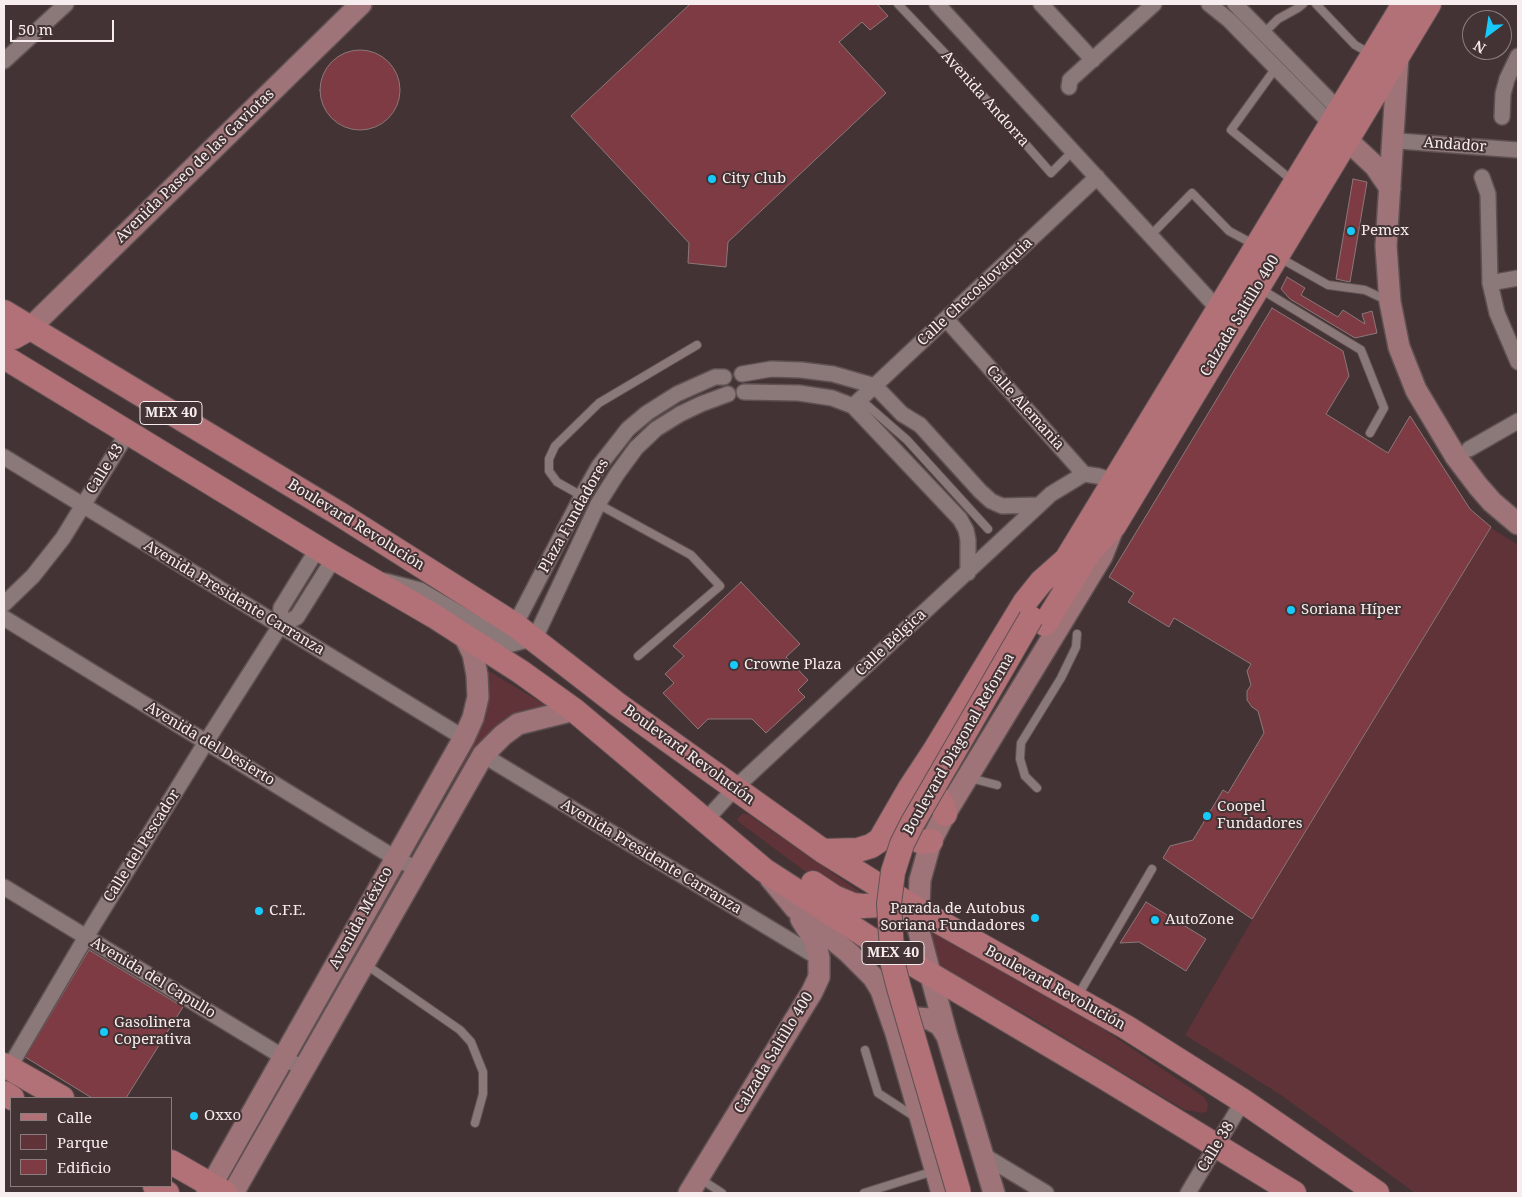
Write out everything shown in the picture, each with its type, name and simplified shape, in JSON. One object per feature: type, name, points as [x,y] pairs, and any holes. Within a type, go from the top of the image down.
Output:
[{"type":"main road","name":"Calzada Saltillo 400","points":[[1038,621],[1068,558],[1114,480],[1219,310],[1267,251],[1343,126],[1373,55],[1404,4]]},
{"type":"main road","name":"Calzada Saltillo 400","points":[[1038,621],[1090,551],[1114,526],[1257,287],[1267,251],[1295,183],[1398,56],[1429,4]]},
{"type":"main road","name":"Boulevard Revolución","points":[[4,312],[338,513],[515,625],[535,638],[617,704],[823,851],[918,910],[1126,1027],[1244,1101],[1376,1193]]},
{"type":"main road","points":[[4,338],[14,338],[30,328]]},
{"type":"main road","name":"MEX 40","points":[[4,357],[464,635],[521,672],[574,710],[764,870],[931,976],[1102,1076],[1294,1193]]},
{"type":"main road","points":[[823,851],[858,850],[871,846],[880,840],[1025,602],[1041,582],[1068,558]]},
{"type":"main road","name":"Boulevard Diagonal Reforma","points":[[960,1193],[899,988],[894,965],[889,904],[893,872],[902,844],[912,824],[1038,621]]},
{"type":"main road","name":"Boulevard Diagonal Reforma","points":[[974,1193],[923,1024],[906,956],[902,907],[906,878],[924,831],[1038,621]]},
{"type":"main road","points":[[910,788],[927,787],[934,792],[943,805],[945,814]]},
{"type":"main road","points":[[895,815],[897,824],[908,836],[922,842],[931,841]]},
{"type":"main road","points":[[736,845],[783,863],[834,897],[853,904],[864,906],[882,904],[918,910]]},
{"type":"main road","points":[[7,1066],[60,1097]]},
{"type":"main road","points":[[172,1163],[219,1191]]},
{"type":"street","points":[[4,61],[66,4]]},
{"type":"street","name":"Avenida Paseo de las Gaviotas","points":[[30,328],[360,4]]},
{"type":"street","name":"Avenida Andorra","points":[[937,4],[1219,310]]},
{"type":"street","points":[[1041,4],[1093,60]]},
{"type":"street","points":[[1069,87],[1070,80],[1154,4]]},
{"type":"street","points":[[1209,4],[1229,20],[1275,69],[1343,126]]},
{"type":"street","points":[[1235,4],[1264,33],[1343,126],[1390,188]]},
{"type":"street","points":[[1398,56],[1386,246],[1390,302],[1399,347],[1416,390],[1439,432],[1478,486],[1492,502],[1518,524]]},
{"type":"street","points":[[1502,117],[1503,94],[1507,79],[1518,56]]},
{"type":"street","name":"Andador","points":[[1393,139],[1518,150]]},
{"type":"street","name":"Calle Checoslovaquia","points":[[856,402],[1097,177]]},
{"type":"street","points":[[1482,177],[1488,194],[1490,284],[1496,313],[1518,362]]},
{"type":"street","points":[[1490,284],[1518,278]]},
{"type":"street","name":"Calle Alemania","points":[[946,319],[1084,474]]},
{"type":"street","points":[[742,374],[745,376],[748,384],[744,392],[738,396],[728,394],[723,386],[724,377],[731,372],[742,374],[771,369],[832,374],[875,386],[902,414],[920,425],[980,492],[991,501],[1002,506],[1039,505]]},
{"type":"street","name":"Plaza Fundadores","points":[[515,625],[599,466],[622,437],[647,413],[677,394],[715,377],[724,377]]},
{"type":"street","points":[[744,392],[799,393],[856,402],[960,519],[966,530],[968,540],[968,572]]},
{"type":"street","name":"Plaza Fundadores","points":[[535,638],[598,504],[636,448],[656,429],[680,414],[700,404],[728,394]]},
{"type":"street","points":[[1469,450],[1518,421]]},
{"type":"street","name":"Calle 43","points":[[4,604],[48,559],[128,432]]},
{"type":"street","name":"Avenida Presidente Carranza","points":[[4,457],[464,738]]},
{"type":"street","points":[[1084,474],[1114,480]]},
{"type":"street","name":"Calle Bélgica","points":[[705,821],[735,788],[1051,494],[1084,474]]},
{"type":"street","points":[[582,496],[598,504]]},
{"type":"street","points":[[994,1193],[947,1036],[918,928],[920,880],[931,841],[945,814],[1102,556],[1114,526]]},
{"type":"street","name":"Calle del Pescador","points":[[7,1066],[206,742],[280,626],[282,608],[326,553]]},
{"type":"street","points":[[369,578],[420,590],[512,644],[535,638]]},
{"type":"street","name":"Avenida del Desierto","points":[[4,618],[395,858],[417,869]]},
{"type":"street","name":"Avenida México","points":[[219,1191],[284,1057],[464,738],[473,718],[478,690],[477,675],[473,654],[464,635]]},
{"type":"street","name":"Avenida México","points":[[219,1191],[303,1069],[483,755],[503,735],[518,724],[574,710]]},
{"type":"street","name":"Avenida Presidente Carranza","points":[[483,755],[819,958]]},
{"type":"street","points":[[764,870],[795,908],[849,953],[873,976],[881,990],[896,1033],[942,1193]]},
{"type":"street","name":"Avenida del Capullo","points":[[4,887],[303,1069]]},
{"type":"street","name":"Calzada Saltillo 400","points":[[694,1186],[812,992],[819,977],[819,958],[815,941],[795,908]]},
{"type":"street","points":[[896,1033],[904,1023],[916,1018],[929,1018],[940,1025],[947,1036]]},
{"type":"street","name":"Calle 38","points":[[1188,1193],[1244,1101]]},
{"type":"street","points":[[983,1155],[1046,1193]]},
{"type":"lane","name":"Avenida Andorra","points":[[898,4],[955,64],[1051,173],[1073,152]]},
{"type":"lane","points":[[1264,33],[1278,19],[1303,4]]},
{"type":"lane","points":[[1316,4],[1354,45],[1373,55]]},
{"type":"lane","points":[[1275,69],[1231,130],[1295,183]]},
{"type":"lane","points":[[1150,236],[1192,193],[1229,231],[1328,286],[1365,290],[1390,302]]},
{"type":"lane","points":[[1257,287],[1361,350],[1384,408],[1370,433]]},
{"type":"lane","points":[[582,496],[557,482],[549,471],[549,459],[555,446],[599,403],[697,346]]},
{"type":"lane","points":[[856,402],[907,440],[988,529]]},
{"type":"lane","points":[[598,504],[691,555],[720,586],[638,656]]},
{"type":"lane","points":[[1037,788],[1025,776],[1020,759],[1022,742],[1061,678],[1076,647],[1078,634]]},
{"type":"lane","points":[[966,778],[997,785]]},
{"type":"lane","points":[[1076,998],[1152,870]]},
{"type":"lane","points":[[363,963],[460,1030],[471,1042],[483,1072],[483,1094],[475,1123]]},
{"type":"lane","points":[[865,1050],[878,1093],[921,1120]]},
{"type":"lane","points":[[864,1193],[935,1170]]},
{"type":"lane","points":[[694,1186],[722,1193]]},
{"type":"green space","points":[[1491,528],[1518,545],[1518,1193],[1415,1193],[1281,1095],[1185,1035],[1252,920]]},
{"type":"green space","points":[[487,670],[547,706],[502,728],[480,746],[443,802],[474,743],[482,716]]},
{"type":"green space","points":[[743,813],[749,815],[857,890],[863,897],[829,889],[740,823],[737,819]]},
{"type":"green space","points":[[923,927],[1100,1027],[1204,1097],[1208,1104],[1207,1111],[1203,1113],[1185,1110],[1027,1015],[937,967]]},
{"type":"building","name":"City Club","points":[[690,4],[877,4],[888,16],[870,30],[862,22],[839,42],[886,93],[728,242],[726,267],[688,263],[689,243],[571,116]]},
{"type":"building","points":[[360,50],[375,53],[388,62],[397,75],[400,90],[397,105],[388,118],[375,127],[360,130],[345,127],[332,118],[323,105],[320,90],[323,75],[332,62],[345,53]]},
{"type":"building","name":"Pemex","points":[[1353,179],[1367,182],[1350,282],[1336,279]]},
{"type":"building","points":[[1287,277],[1305,288],[1301,295],[1338,317],[1343,310],[1365,324],[1362,314],[1372,311],[1377,333],[1355,338],[1290,299],[1281,289]]},
{"type":"building","name":"Soriana Híper","points":[[1272,308],[1343,351],[1349,376],[1326,414],[1388,453],[1410,416],[1470,509],[1491,527],[1252,919],[1163,858],[1170,846],[1193,840],[1223,790],[1228,793],[1264,733],[1258,711],[1247,700],[1247,691],[1251,685],[1247,671],[1251,664],[1174,618],[1169,627],[1128,602],[1134,593],[1109,577]]},
{"type":"building","name":"Crowne Plaza","points":[[741,582],[800,644],[786,657],[808,680],[798,690],[805,697],[766,733],[752,719],[708,719],[698,729],[663,693],[674,683],[665,674],[684,656],[673,646]]},
{"type":"building","name":"AutoZone","points":[[1146,902],[1206,939],[1186,971],[1139,942],[1120,943]]},
{"type":"building","name":"Gasolinera Coperativa","points":[[89,950],[183,1007],[127,1097],[90,1097],[25,1057]]},
{"type":"place","name":"City Club","points":[[712,179]]},
{"type":"place","name":"Pemex","points":[[1351,231]]},
{"type":"place","name":"Soriana Híper","points":[[1291,610]]},
{"type":"place","name":"Crowne Plaza","points":[[734,665]]},
{"type":"place","name":"Coopel Fundadores","points":[[1207,816]]},
{"type":"place","name":"C.F.E.","points":[[259,911]]},
{"type":"place","name":"Parada de Autobus Soriana Fundadores","points":[[1035,918]]},
{"type":"place","name":"AutoZone","points":[[1155,920]]},
{"type":"place","name":"Gasolinera Coperativa","points":[[104,1032]]},
{"type":"place","name":"Oxxo","points":[[194,1116]]}]
